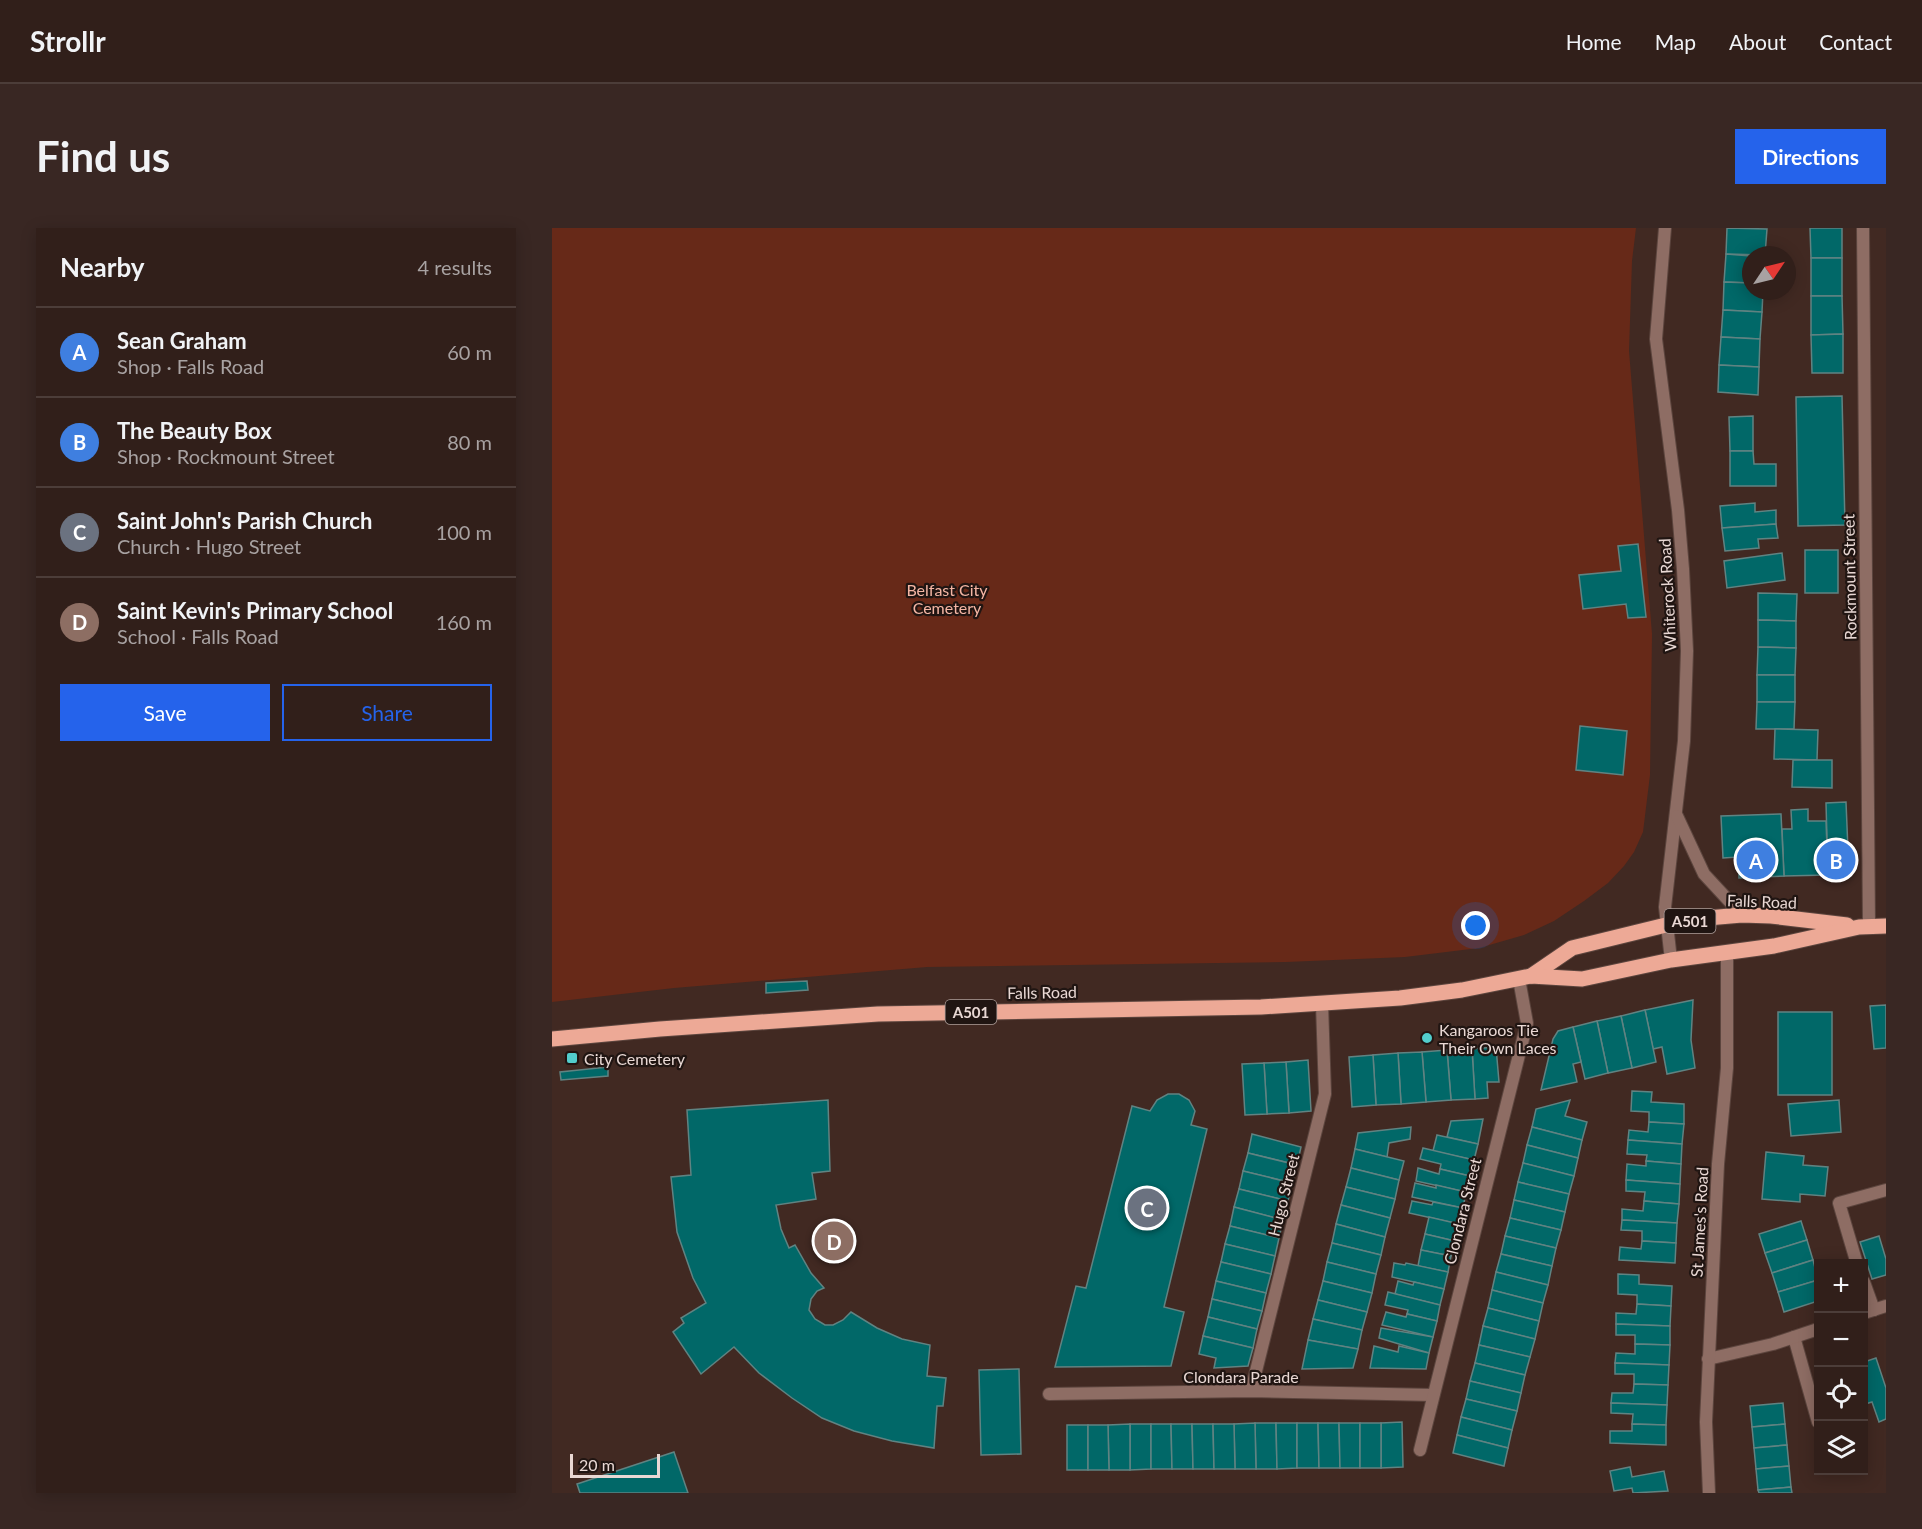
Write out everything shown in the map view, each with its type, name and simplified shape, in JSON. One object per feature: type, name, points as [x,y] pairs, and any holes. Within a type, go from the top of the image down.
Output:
[{"type":"main road","name":"Falls Road","points":[[1525,977],[1572,948],[1666,925],[1707,918],[1742,915],[1772,916],[1864,926],[1886,926]]},
{"type":"main road","name":"Falls Road","points":[[552,1039],[878,1014],[1322,1004],[1401,998],[1462,990],[1525,977],[1582,979],[1671,960],[1774,946],[1864,926]]},
{"type":"street","name":"Whiterock Road","points":[[1665,228],[1656,339],[1678,510],[1687,651],[1684,741],[1667,886],[1666,925],[1671,960]]},
{"type":"street","name":"Rockmount Street","points":[[1863,228],[1864,926]]},
{"type":"street","points":[[1677,815],[1704,874],[1720,894],[1742,915]]},
{"type":"street","name":"St James's Road","points":[[1709,1493],[1706,1422],[1718,1164],[1726,1068],[1726,952]]},
{"type":"street","name":"Clondara Street","points":[[1420,1450],[1527,1023],[1525,977]]},
{"type":"street","name":"Hugo Street","points":[[1251,1391],[1325,1094],[1322,1004]]},
{"type":"street","points":[[1856,1259],[1839,1203],[1886,1190]]},
{"type":"street","points":[[1868,1295],[1874,1310]]},
{"type":"street","points":[[1708,1359],[1773,1344],[1814,1330]]},
{"type":"street","points":[[1794,1337],[1818,1421]]},
{"type":"street","name":"Clondara Parade","points":[[1049,1394],[1251,1391],[1433,1395]]},
{"type":"green space","name":"Belfast City Cemetery","points":[[552,228],[1636,228],[1632,261],[1629,351],[1652,634],[1650,775],[1643,832],[1634,852],[1608,883],[1554,921],[1524,935],[1479,948],[1405,957],[1286,962],[927,967],[674,988],[552,1002]]},
{"type":"building","points":[[1727,228],[1767,229],[1766,246],[1742,246],[1742,254],[1726,254]]},
{"type":"building","points":[[1810,228],[1842,228],[1842,258],[1811,258]]},
{"type":"building","points":[[1726,254],[1742,255],[1742,283],[1724,282]]},
{"type":"building","points":[[1811,258],[1842,258],[1842,296],[1811,296]]},
{"type":"building","points":[[1724,282],[1742,283],[1742,300],[1763,300],[1762,312],[1723,310]]},
{"type":"building","points":[[1811,296],[1842,296],[1843,334],[1811,335]]},
{"type":"building","points":[[1723,310],[1762,312],[1760,339],[1721,337]]},
{"type":"building","points":[[1843,334],[1843,373],[1812,373],[1811,335]]},
{"type":"building","points":[[1721,337],[1760,339],[1759,367],[1719,365]]},
{"type":"building","points":[[1719,365],[1759,367],[1758,395],[1718,392]]},
{"type":"building","points":[[1842,396],[1845,525],[1798,526],[1796,397]]},
{"type":"building","points":[[1753,416],[1753,451],[1730,451],[1729,417]]},
{"type":"building","points":[[1730,451],[1753,451],[1754,464],[1776,464],[1776,486],[1730,486]]},
{"type":"building","points":[[1755,503],[1755,512],[1776,510],[1776,524],[1722,528],[1720,506]]},
{"type":"building","points":[[1776,524],[1778,538],[1758,539],[1759,548],[1725,551],[1722,528]]},
{"type":"building","points":[[1638,544],[1646,617],[1628,618],[1626,604],[1583,609],[1579,575],[1621,571],[1618,546]]},
{"type":"building","points":[[1805,550],[1838,550],[1838,593],[1805,593]]},
{"type":"building","points":[[1782,553],[1785,580],[1727,588],[1724,561]]},
{"type":"building","points":[[1758,593],[1797,594],[1796,621],[1758,620]]},
{"type":"building","points":[[1758,620],[1796,621],[1796,648],[1758,647]]},
{"type":"building","points":[[1758,647],[1796,648],[1795,675],[1757,675]]},
{"type":"building","points":[[1757,675],[1795,675],[1795,702],[1757,702]]},
{"type":"building","points":[[1757,702],[1795,702],[1794,729],[1756,729]]},
{"type":"building","points":[[1580,726],[1627,731],[1623,775],[1576,770]]},
{"type":"building","points":[[1775,729],[1818,730],[1817,760],[1774,759]]},
{"type":"building","points":[[1793,760],[1832,760],[1832,788],[1792,787]]},
{"type":"building","points":[[1846,802],[1849,874],[1828,875],[1826,803]]},
{"type":"building","points":[[1808,809],[1808,821],[1826,821],[1828,875],[1784,876],[1782,829],[1792,829],[1791,810]]},
{"type":"building","points":[[1781,814],[1784,876],[1739,878],[1738,857],[1723,858],[1721,816]]},
{"type":"building","points":[[807,981],[808,990],[766,993],[766,983]]},
{"type":"building","points":[[1693,1000],[1691,1040],[1695,1068],[1667,1074],[1662,1047],[1653,1049],[1645,1010]]},
{"type":"building","points":[[1886,1005],[1886,1048],[1874,1049],[1870,1006]]},
{"type":"building","points":[[1645,1010],[1656,1062],[1632,1068],[1621,1016]]},
{"type":"building","points":[[1778,1012],[1832,1012],[1832,1095],[1778,1095]]},
{"type":"building","points":[[1621,1016],[1632,1068],[1608,1073],[1597,1021]]},
{"type":"building","points":[[1597,1021],[1608,1073],[1585,1079],[1573,1027]]},
{"type":"building","points":[[1573,1027],[1581,1062],[1573,1064],[1577,1082],[1541,1090],[1553,1039],[1558,1031]]},
{"type":"building","points":[[1496,1047],[1499,1082],[1487,1082],[1488,1098],[1475,1099],[1472,1049]]},
{"type":"building","points":[[1472,1049],[1475,1099],[1451,1100],[1447,1050]]},
{"type":"building","points":[[1447,1050],[1451,1100],[1426,1102],[1422,1052]]},
{"type":"building","points":[[1422,1052],[1426,1102],[1401,1104],[1398,1053]]},
{"type":"building","points":[[1398,1053],[1401,1104],[1376,1105],[1373,1055]]},
{"type":"building","points":[[1373,1055],[1376,1105],[1352,1107],[1349,1057]]},
{"type":"building","points":[[1308,1060],[1311,1111],[1289,1113],[1286,1062]]},
{"type":"building","points":[[1286,1062],[1289,1113],[1267,1114],[1264,1063]]},
{"type":"building","points":[[1264,1063],[1267,1114],[1245,1115],[1242,1064]]},
{"type":"building","points":[[608,1067],[608,1076],[561,1080],[560,1072]]},
{"type":"building","points":[[1632,1091],[1652,1092],[1651,1102],[1684,1104],[1684,1124],[1649,1122],[1649,1112],[1631,1111]]},
{"type":"building","points":[[1168,1094],[1179,1094],[1189,1100],[1195,1111],[1191,1125],[1207,1129],[1164,1307],[1184,1312],[1171,1366],[1055,1367],[1076,1286],[1086,1288],[1132,1106],[1150,1111],[1157,1100]]},
{"type":"building","points":[[828,1100],[830,1171],[812,1173],[816,1199],[776,1205],[781,1229],[789,1248],[795,1245],[811,1273],[824,1288],[817,1291],[811,1299],[809,1310],[815,1319],[825,1325],[833,1325],[843,1320],[851,1312],[877,1328],[902,1339],[930,1345],[927,1376],[946,1378],[943,1406],[937,1406],[934,1448],[892,1441],[854,1431],[822,1418],[759,1373],[734,1347],[701,1374],[673,1332],[684,1323],[681,1318],[706,1303],[693,1278],[677,1232],[671,1177],[691,1175],[687,1110]]},
{"type":"building","points":[[1570,1100],[1565,1116],[1587,1122],[1582,1140],[1532,1127],[1536,1109]]},
{"type":"building","points":[[1839,1100],[1841,1132],[1791,1136],[1788,1104]]},
{"type":"building","points":[[1483,1119],[1478,1144],[1447,1137],[1451,1121]]},
{"type":"building","points":[[1649,1122],[1684,1124],[1682,1144],[1628,1140],[1629,1130],[1648,1132]]},
{"type":"building","points":[[1411,1127],[1410,1139],[1389,1143],[1387,1157],[1355,1149],[1358,1133]]},
{"type":"building","points":[[1532,1127],[1582,1140],[1578,1158],[1527,1145]]},
{"type":"building","points":[[1252,1134],[1301,1147],[1297,1165],[1248,1153]]},
{"type":"building","points":[[1437,1135],[1478,1144],[1474,1160],[1433,1151]]},
{"type":"building","points":[[1628,1140],[1682,1144],[1681,1164],[1646,1161],[1647,1155],[1627,1154]]},
{"type":"building","points":[[1527,1145],[1578,1158],[1574,1176],[1523,1163]]},
{"type":"building","points":[[1423,1148],[1474,1160],[1470,1176],[1440,1169],[1441,1164],[1420,1159]]},
{"type":"building","points":[[1355,1149],[1404,1161],[1399,1180],[1351,1168]]},
{"type":"building","points":[[1766,1152],[1804,1156],[1803,1165],[1828,1167],[1825,1196],[1800,1194],[1800,1202],[1762,1199]]},
{"type":"building","points":[[1248,1153],[1297,1165],[1292,1183],[1243,1171]]},
{"type":"building","points":[[1646,1161],[1681,1164],[1680,1184],[1626,1180],[1627,1164],[1646,1166]]},
{"type":"building","points":[[1523,1163],[1574,1176],[1569,1194],[1518,1182]]},
{"type":"building","points":[[1351,1168],[1399,1180],[1395,1199],[1346,1187]]},
{"type":"building","points":[[1418,1168],[1439,1174],[1440,1169],[1470,1176],[1466,1192],[1416,1181]]},
{"type":"building","points":[[1243,1171],[1292,1183],[1288,1201],[1239,1189]]},
{"type":"building","points":[[1626,1180],[1680,1184],[1679,1204],[1644,1201],[1645,1192],[1626,1191]]},
{"type":"building","points":[[1518,1182],[1569,1194],[1565,1212],[1514,1200]]},
{"type":"building","points":[[1415,1183],[1466,1192],[1463,1208],[1412,1197]]},
{"type":"building","points":[[1346,1187],[1395,1199],[1390,1218],[1341,1205]]},
{"type":"building","points":[[1239,1189],[1288,1201],[1283,1220],[1234,1207]]},
{"type":"building","points":[[1514,1200],[1565,1212],[1561,1230],[1510,1218]]},
{"type":"building","points":[[1412,1201],[1432,1205],[1433,1202],[1463,1208],[1459,1224],[1409,1213]]},
{"type":"building","points":[[1644,1201],[1679,1204],[1677,1223],[1622,1220],[1622,1209],[1643,1211]]},
{"type":"building","points":[[1341,1205],[1390,1218],[1385,1237],[1336,1224]]},
{"type":"building","points":[[1234,1207],[1283,1220],[1279,1238],[1230,1226]]},
{"type":"building","points":[[1429,1217],[1459,1224],[1455,1241],[1425,1234]]},
{"type":"building","points":[[1510,1218],[1561,1230],[1556,1248],[1505,1236]]},
{"type":"building","points":[[1622,1220],[1677,1223],[1676,1243],[1642,1241],[1642,1231],[1621,1230]]},
{"type":"building","points":[[1801,1221],[1807,1240],[1765,1253],[1759,1234]]},
{"type":"building","points":[[1336,1224],[1385,1237],[1381,1255],[1332,1243]]},
{"type":"building","points":[[1230,1226],[1279,1238],[1275,1256],[1225,1244]]},
{"type":"building","points":[[1425,1234],[1455,1241],[1451,1256],[1421,1250]]},
{"type":"building","points":[[1505,1236],[1556,1248],[1552,1266],[1501,1254]]},
{"type":"building","points":[[1879,1236],[1886,1259],[1886,1275],[1872,1279],[1868,1259],[1866,1259],[1860,1242]]},
{"type":"building","points":[[1807,1240],[1813,1260],[1772,1273],[1765,1253]]},
{"type":"building","points":[[1642,1241],[1676,1243],[1675,1263],[1619,1260],[1620,1247],[1641,1249]]},
{"type":"building","points":[[1332,1243],[1381,1255],[1376,1274],[1327,1262]]},
{"type":"building","points":[[1225,1244],[1275,1256],[1271,1274],[1221,1262]]},
{"type":"building","points":[[1421,1250],[1451,1256],[1448,1272],[1418,1266]]},
{"type":"building","points":[[1501,1254],[1552,1266],[1548,1285],[1496,1272]]},
{"type":"building","points":[[1813,1260],[1814,1281],[1778,1292],[1772,1273]]},
{"type":"building","points":[[1221,1262],[1271,1274],[1266,1293],[1216,1281]]},
{"type":"building","points":[[1327,1262],[1376,1274],[1372,1293],[1323,1281]]},
{"type":"building","points":[[1394,1263],[1405,1265],[1406,1263],[1448,1272],[1444,1289],[1392,1277]]},
{"type":"building","points":[[1496,1272],[1548,1285],[1543,1303],[1492,1290]]},
{"type":"building","points":[[1618,1274],[1639,1275],[1639,1284],[1672,1286],[1671,1306],[1637,1304],[1637,1295],[1618,1294]]},
{"type":"building","points":[[1216,1281],[1266,1293],[1262,1311],[1212,1299]]},
{"type":"building","points":[[1323,1281],[1372,1293],[1367,1312],[1318,1300]]},
{"type":"building","points":[[1398,1281],[1444,1289],[1440,1305],[1395,1294]]},
{"type":"building","points":[[1814,1281],[1814,1302],[1784,1312],[1778,1292]]},
{"type":"building","points":[[1492,1290],[1543,1303],[1539,1321],[1488,1308]]},
{"type":"building","points":[[1388,1292],[1440,1305],[1437,1321],[1407,1314],[1408,1310],[1385,1305]]},
{"type":"building","points":[[1212,1299],[1262,1311],[1257,1329],[1208,1317]]},
{"type":"building","points":[[1318,1300],[1367,1312],[1362,1330],[1313,1319]]},
{"type":"building","points":[[1637,1304],[1671,1306],[1670,1326],[1616,1324],[1616,1313],[1636,1314]]},
{"type":"building","points":[[1488,1308],[1539,1321],[1535,1339],[1483,1326]]},
{"type":"building","points":[[1386,1312],[1437,1321],[1433,1337],[1382,1325]]},
{"type":"building","points":[[1208,1317],[1257,1329],[1253,1348],[1203,1336]]},
{"type":"building","points":[[1313,1319],[1362,1330],[1358,1349],[1308,1340]]},
{"type":"building","points":[[1616,1324],[1670,1326],[1670,1345],[1635,1344],[1635,1335],[1616,1335]]},
{"type":"building","points":[[1483,1326],[1535,1339],[1530,1357],[1479,1345]]},
{"type":"building","points":[[1381,1328],[1433,1337],[1429,1353],[1379,1338]]},
{"type":"building","points":[[1203,1336],[1253,1348],[1248,1366],[1214,1368],[1216,1358],[1199,1354]]},
{"type":"building","points":[[1308,1340],[1358,1349],[1353,1368],[1302,1369]]},
{"type":"building","points":[[1635,1344],[1670,1345],[1669,1365],[1615,1363],[1616,1353],[1635,1354]]},
{"type":"building","points":[[1479,1345],[1530,1357],[1525,1375],[1475,1363]]},
{"type":"building","points":[[1374,1346],[1398,1352],[1399,1346],[1429,1353],[1426,1369],[1370,1368]]},
{"type":"building","points":[[1876,1358],[1886,1388],[1886,1419],[1879,1422],[1872,1402],[1868,1403],[1868,1361]]},
{"type":"building","points":[[1475,1363],[1525,1375],[1521,1393],[1470,1381]]},
{"type":"building","points":[[1615,1363],[1669,1365],[1668,1385],[1634,1384],[1634,1374],[1615,1374]]},
{"type":"building","points":[[1019,1369],[1021,1454],[981,1455],[979,1370]]},
{"type":"building","points":[[1470,1381],[1521,1393],[1517,1411],[1466,1399]]},
{"type":"building","points":[[1634,1384],[1668,1385],[1667,1405],[1611,1403],[1612,1393],[1633,1393]]},
{"type":"building","points":[[1466,1399],[1517,1411],[1512,1430],[1461,1417]]},
{"type":"building","points":[[1611,1403],[1667,1405],[1666,1425],[1632,1424],[1633,1414],[1611,1413]]},
{"type":"building","points":[[1783,1403],[1785,1424],[1752,1427],[1750,1406]]},
{"type":"building","points":[[1461,1417],[1512,1430],[1508,1448],[1457,1435]]},
{"type":"building","points":[[1402,1422],[1403,1467],[1381,1468],[1381,1423]]},
{"type":"building","points":[[1255,1423],[1276,1423],[1277,1469],[1256,1469]]},
{"type":"building","points":[[1255,1423],[1256,1469],[1235,1469],[1234,1424]]},
{"type":"building","points":[[1276,1423],[1297,1423],[1297,1468],[1277,1469]]},
{"type":"building","points":[[1297,1423],[1318,1423],[1319,1468],[1297,1468]]},
{"type":"building","points":[[1318,1423],[1339,1423],[1340,1468],[1319,1468]]},
{"type":"building","points":[[1339,1423],[1360,1423],[1360,1468],[1340,1468]]},
{"type":"building","points":[[1360,1423],[1381,1423],[1381,1468],[1360,1468]]},
{"type":"building","points":[[1130,1424],[1151,1424],[1151,1469],[1130,1470]]},
{"type":"building","points":[[1130,1424],[1130,1470],[1109,1470],[1108,1425]]},
{"type":"building","points":[[1151,1424],[1171,1424],[1172,1469],[1151,1469]]},
{"type":"building","points":[[1171,1424],[1192,1424],[1193,1469],[1172,1469]]},
{"type":"building","points":[[1192,1424],[1213,1424],[1214,1469],[1193,1469]]},
{"type":"building","points":[[1213,1424],[1234,1424],[1235,1469],[1214,1469]]},
{"type":"building","points":[[1632,1424],[1666,1425],[1666,1445],[1610,1443],[1610,1431],[1632,1431]]},
{"type":"building","points":[[1785,1424],[1787,1445],[1754,1448],[1752,1427]]},
{"type":"building","points":[[1067,1425],[1088,1425],[1088,1470],[1067,1470]]},
{"type":"building","points":[[1088,1425],[1108,1425],[1109,1470],[1088,1470]]},
{"type":"building","points":[[1457,1435],[1508,1448],[1504,1466],[1453,1453]]},
{"type":"building","points":[[1787,1445],[1789,1466],[1756,1469],[1754,1448]]},
{"type":"building","points":[[674,1452],[688,1493],[580,1493],[577,1484]]},
{"type":"building","points":[[1789,1466],[1791,1487],[1758,1490],[1756,1469]]},
{"type":"building","points":[[1630,1467],[1632,1477],[1664,1471],[1668,1491],[1633,1493],[1632,1488],[1614,1491],[1610,1471]]},
{"type":"building","points":[[1791,1487],[1792,1493],[1759,1493],[1758,1490]]},
{"type":"place","name":"Sean Graham","points":[[1756,860]]},
{"type":"place","name":"The Beauty Box","points":[[1836,860]]},
{"type":"place","name":"Kangaroos Tie Their Own Laces","points":[[1427,1038]]},
{"type":"place","name":"City Cemetery","points":[[572,1058]]},
{"type":"place","name":"Saint John's Parish Church","points":[[1147,1208]]},
{"type":"place","name":"Saint Kevin's Primary School","points":[[834,1241]]}]
